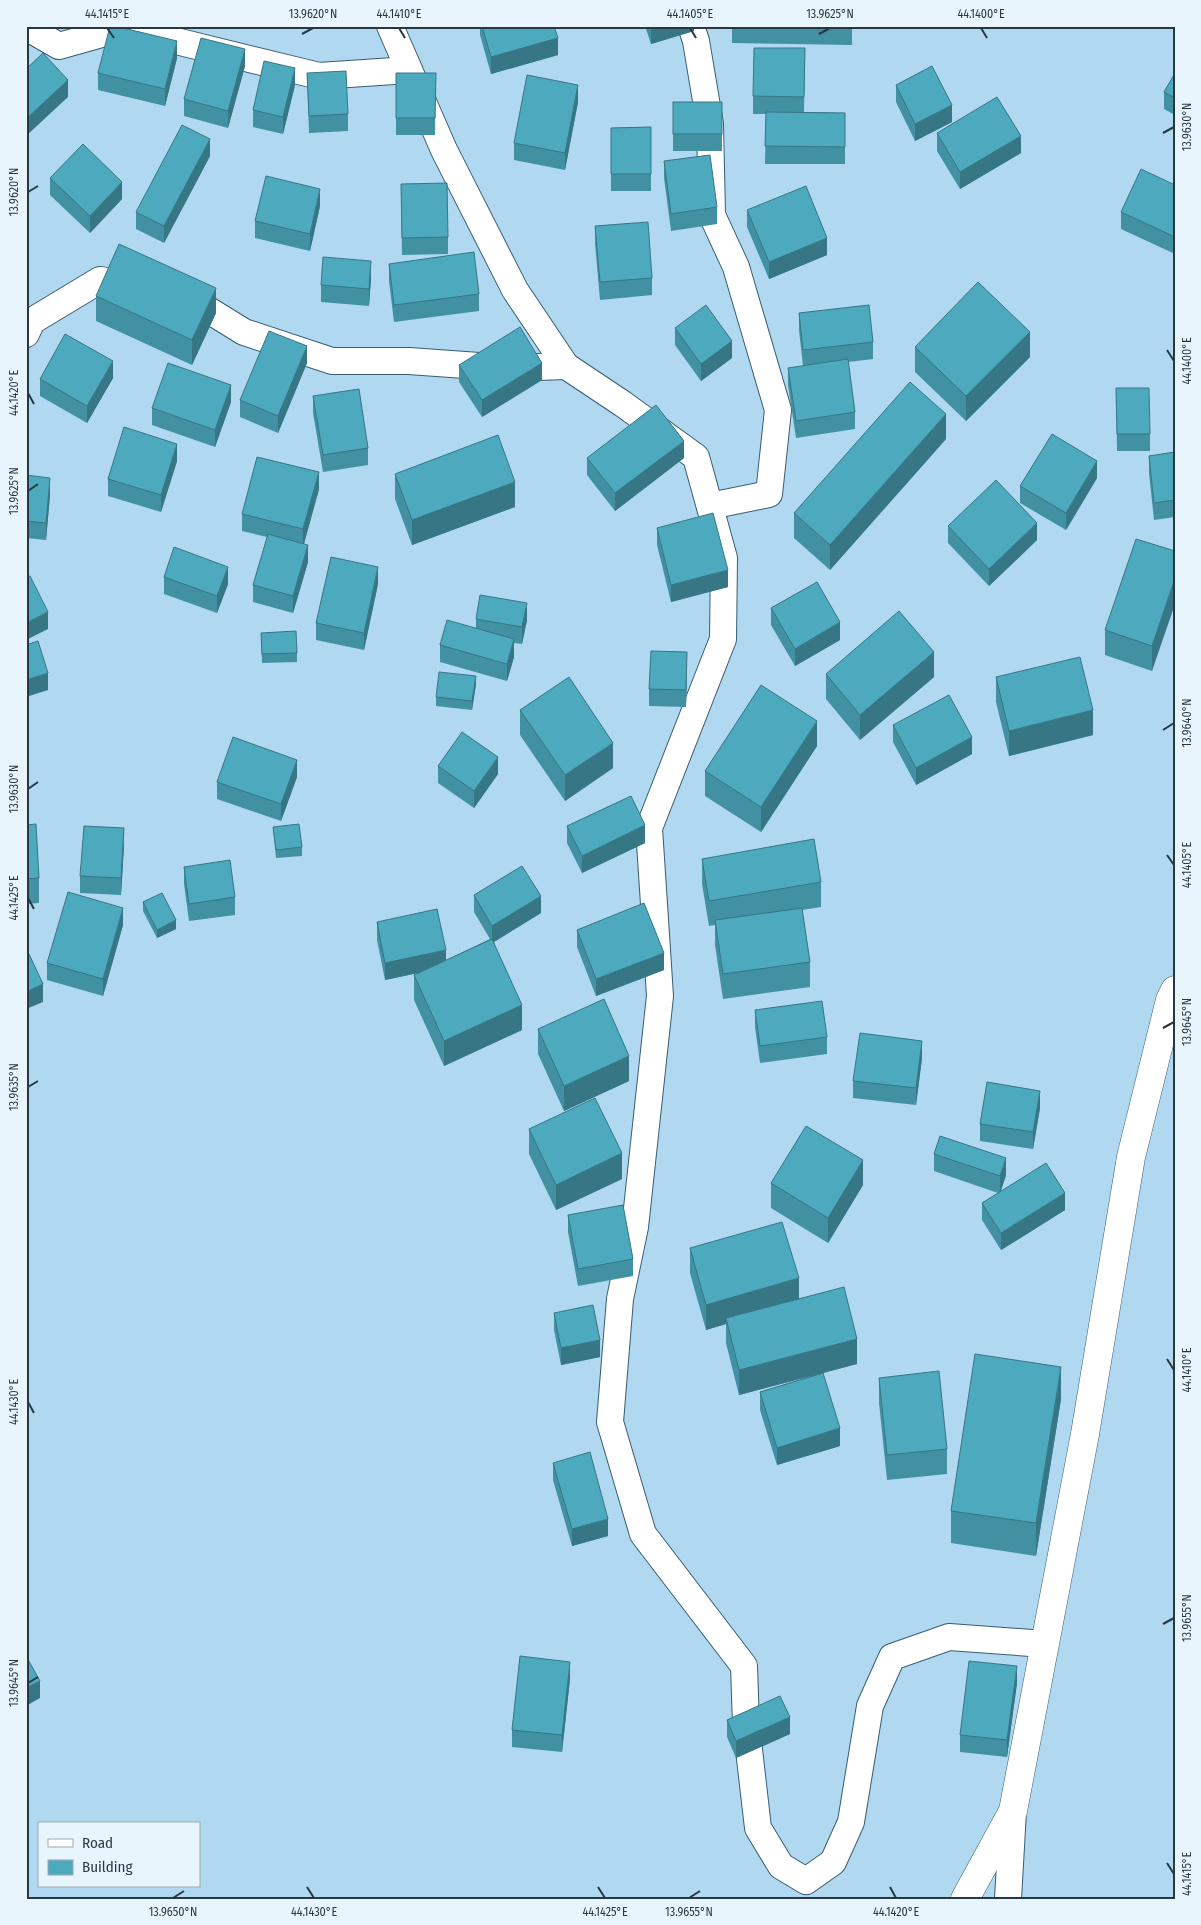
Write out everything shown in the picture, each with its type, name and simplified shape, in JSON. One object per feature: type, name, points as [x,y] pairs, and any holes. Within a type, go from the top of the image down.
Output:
[{"type":"street","points":[[390,26],[444,150],[515,290],[566,366],[623,404],[696,458],[724,558],[723,639],[649,828],[660,996],[635,1227],[620,1299],[610,1422],[643,1534],[744,1666],[746,1724],[758,1828],[781,1866],[806,1881],[832,1862],[851,1822],[870,1706],[892,1657],[949,1637],[1045,1644]]},
{"type":"street","points":[[691,26],[696,41],[710,124],[712,215],[736,267],[778,410],[769,494],[710,506]]},
{"type":"street","points":[[26,27],[59,46],[123,28],[319,76],[409,70]]},
{"type":"street","points":[[26,334],[32,321],[100,280],[176,290],[244,332],[332,360],[409,361],[507,368],[566,366]]},
{"type":"street","points":[[1008,1899],[1013,1811],[1085,1434],[1131,1156],[1170,1000],[1175,990]]},
{"type":"street","points":[[965,1899],[1013,1811]]},
{"type":"building","points":[[110,26],[177,41],[165,89],[98,73]]},
{"type":"building","points":[[482,26],[554,26],[558,38],[491,57]]},
{"type":"building","points":[[201,38],[245,49],[228,111],[184,99]]},
{"type":"building","points":[[754,48],[805,48],[804,97],[753,96]]},
{"type":"building","points":[[43,53],[68,80],[26,119],[26,69]]},
{"type":"building","points":[[264,61],[295,68],[283,117],[253,110]]},
{"type":"building","points":[[932,66],[952,105],[915,124],[896,85]]},
{"type":"building","points":[[346,71],[348,114],[309,116],[307,73]]},
{"type":"building","points":[[396,73],[436,73],[435,118],[396,118]]},
{"type":"building","points":[[1175,73],[1175,98],[1164,92]]},
{"type":"building","points":[[527,75],[578,85],[565,153],[514,143]]},
{"type":"building","points":[[997,97],[1021,136],[960,172],[937,133]]},
{"type":"building","points":[[673,102],[722,102],[722,134],[673,134]]},
{"type":"building","points":[[766,112],[845,113],[845,147],[765,146]]},
{"type":"building","points":[[182,125],[210,139],[164,226],[136,212]]},
{"type":"building","points":[[651,127],[651,174],[611,174],[611,128]]},
{"type":"building","points":[[83,144],[122,182],[90,216],[50,178]]},
{"type":"building","points":[[710,155],[717,207],[671,214],[664,161]]},
{"type":"building","points":[[1141,169],[1175,185],[1175,237],[1121,212]]},
{"type":"building","points":[[266,176],[320,189],[310,234],[255,221]]},
{"type":"building","points":[[447,183],[448,237],[402,238],[401,184]]},
{"type":"building","points":[[806,186],[827,238],[769,262],[747,210]]},
{"type":"building","points":[[648,222],[652,278],[600,282],[595,226]]},
{"type":"building","points":[[119,244],[216,288],[192,340],[96,296]]},
{"type":"building","points":[[474,252],[479,294],[394,305],[389,264]]},
{"type":"building","points":[[323,257],[371,261],[369,289],[321,285]]},
{"type":"building","points":[[978,282],[1030,332],[966,396],[915,347]]},
{"type":"building","points":[[706,305],[732,341],[701,364],[675,328]]},
{"type":"building","points":[[869,305],[873,342],[803,350],[799,313]]},
{"type":"building","points":[[520,327],[542,363],[482,400],[459,365]]},
{"type":"building","points":[[269,331],[307,346],[278,416],[240,400]]},
{"type":"building","points":[[65,334],[113,361],[87,406],[40,379]]},
{"type":"building","points":[[848,359],[855,412],[796,421],[788,368]]},
{"type":"building","points":[[168,363],[231,385],[215,430],[152,408]]},
{"type":"building","points":[[910,382],[946,414],[830,545],[794,513]]},
{"type":"building","points":[[1116,388],[1149,388],[1150,434],[1117,434]]},
{"type":"building","points":[[359,389],[368,448],[323,455],[313,396]]},
{"type":"building","points":[[656,405],[684,441],[615,493],[587,458]]},
{"type":"building","points":[[124,427],[177,444],[161,495],[108,479]]},
{"type":"building","points":[[1052,434],[1097,461],[1066,513],[1020,486]]},
{"type":"building","points":[[498,435],[515,482],[412,520],[395,474]]},
{"type":"building","points":[[1175,452],[1175,500],[1154,503],[1149,456]]},
{"type":"building","points":[[257,457],[319,472],[303,529],[242,514]]},
{"type":"building","points":[[26,475],[50,478],[46,523],[26,521]]},
{"type":"building","points":[[996,480],[1037,523],[989,569],[948,526]]},
{"type":"building","points":[[713,513],[728,570],[671,585],[657,528]]},
{"type":"building","points":[[268,534],[308,545],[293,596],[253,585]]},
{"type":"building","points":[[1136,539],[1175,551],[1175,578],[1152,646],[1105,630]]},
{"type":"building","points":[[174,547],[228,567],[217,596],[164,577]]},
{"type":"building","points":[[331,557],[378,567],[364,633],[316,623]]},
{"type":"building","points":[[30,576],[48,612],[26,623],[26,578]]},
{"type":"building","points":[[817,582],[840,622],[795,649],[771,608]]},
{"type":"building","points":[[480,595],[527,603],[522,627],[476,619]]},
{"type":"building","points":[[899,611],[934,652],[860,715],[826,674]]},
{"type":"building","points":[[447,620],[514,639],[507,664],[440,645]]},
{"type":"building","points":[[296,631],[297,653],[262,654],[261,633]]},
{"type":"building","points":[[38,641],[48,673],[26,680],[26,645]]},
{"type":"building","points":[[651,651],[687,652],[686,690],[649,689]]},
{"type":"building","points":[[1080,657],[1093,710],[1009,731],[996,677]]},
{"type":"building","points":[[439,672],[476,676],[472,701],[436,697]]},
{"type":"building","points":[[569,677],[613,743],[565,775],[520,710]]},
{"type":"building","points":[[761,685],[817,721],[761,807],[705,771]]},
{"type":"building","points":[[949,695],[972,737],[916,768],[893,725]]},
{"type":"building","points":[[462,732],[498,757],[474,791],[438,766]]},
{"type":"building","points":[[233,737],[297,760],[281,804],[217,782]]},
{"type":"building","points":[[631,796],[645,825],[582,856],[567,826]]},
{"type":"building","points":[[36,824],[39,878],[26,879],[26,825]]},
{"type":"building","points":[[299,824],[302,847],[276,850],[273,827]]},
{"type":"building","points":[[84,826],[124,828],[121,878],[80,876]]},
{"type":"building","points":[[814,839],[821,882],[709,901],[702,859]]},
{"type":"building","points":[[230,860],[235,897],[189,904],[184,867]]},
{"type":"building","points":[[522,866],[541,896],[492,926],[474,895]]},
{"type":"building","points":[[68,892],[123,908],[103,979],[47,963]]},
{"type":"building","points":[[162,893],[176,920],[157,930],[143,902]]},
{"type":"building","points":[[644,903],[664,953],[596,979],[577,930]]},
{"type":"building","points":[[802,908],[810,962],[723,974],[715,920]]},
{"type":"building","points":[[437,909],[446,950],[385,963],[377,922]]},
{"type":"building","points":[[492,939],[522,1005],[444,1041],[414,975]]},
{"type":"building","points":[[29,954],[43,984],[26,992],[26,955]]},
{"type":"building","points":[[604,999],[629,1056],[564,1086],[538,1029]]},
{"type":"building","points":[[822,1001],[827,1037],[760,1046],[755,1010]]},
{"type":"building","points":[[860,1033],[922,1041],[916,1088],[853,1081]]},
{"type":"building","points":[[987,1082],[1040,1091],[1033,1132],[980,1124]]},
{"type":"building","points":[[595,1098],[622,1153],[556,1185],[529,1129]]},
{"type":"building","points":[[806,1126],[863,1160],[828,1218],[771,1183]]},
{"type":"building","points":[[940,1136],[1006,1158],[1000,1176],[934,1154]]},
{"type":"building","points":[[1046,1163],[1065,1193],[1001,1233],[982,1203]]},
{"type":"building","points":[[623,1205],[633,1259],[578,1269],[568,1215]]},
{"type":"building","points":[[782,1222],[799,1278],[706,1305],[690,1248]]},
{"type":"building","points":[[844,1287],[857,1339],[739,1370],[726,1318]]},
{"type":"building","points":[[593,1305],[600,1340],[561,1348],[554,1313]]},
{"type":"building","points":[[975,1354],[1061,1367],[1036,1523],[951,1511]]},
{"type":"building","points":[[939,1371],[947,1449],[887,1455],[879,1378]]},
{"type":"building","points":[[823,1373],[840,1428],[777,1448],[760,1392]]},
{"type":"building","points":[[590,1452],[608,1519],[572,1529],[553,1463]]},
{"type":"building","points":[[26,1656],[40,1681],[26,1688]]},
{"type":"building","points":[[520,1656],[570,1662],[562,1735],[512,1730]]},
{"type":"building","points":[[969,1661],[1017,1666],[1007,1740],[960,1735]]},
{"type":"building","points":[[780,1696],[790,1717],[736,1741],[727,1720]]}]
